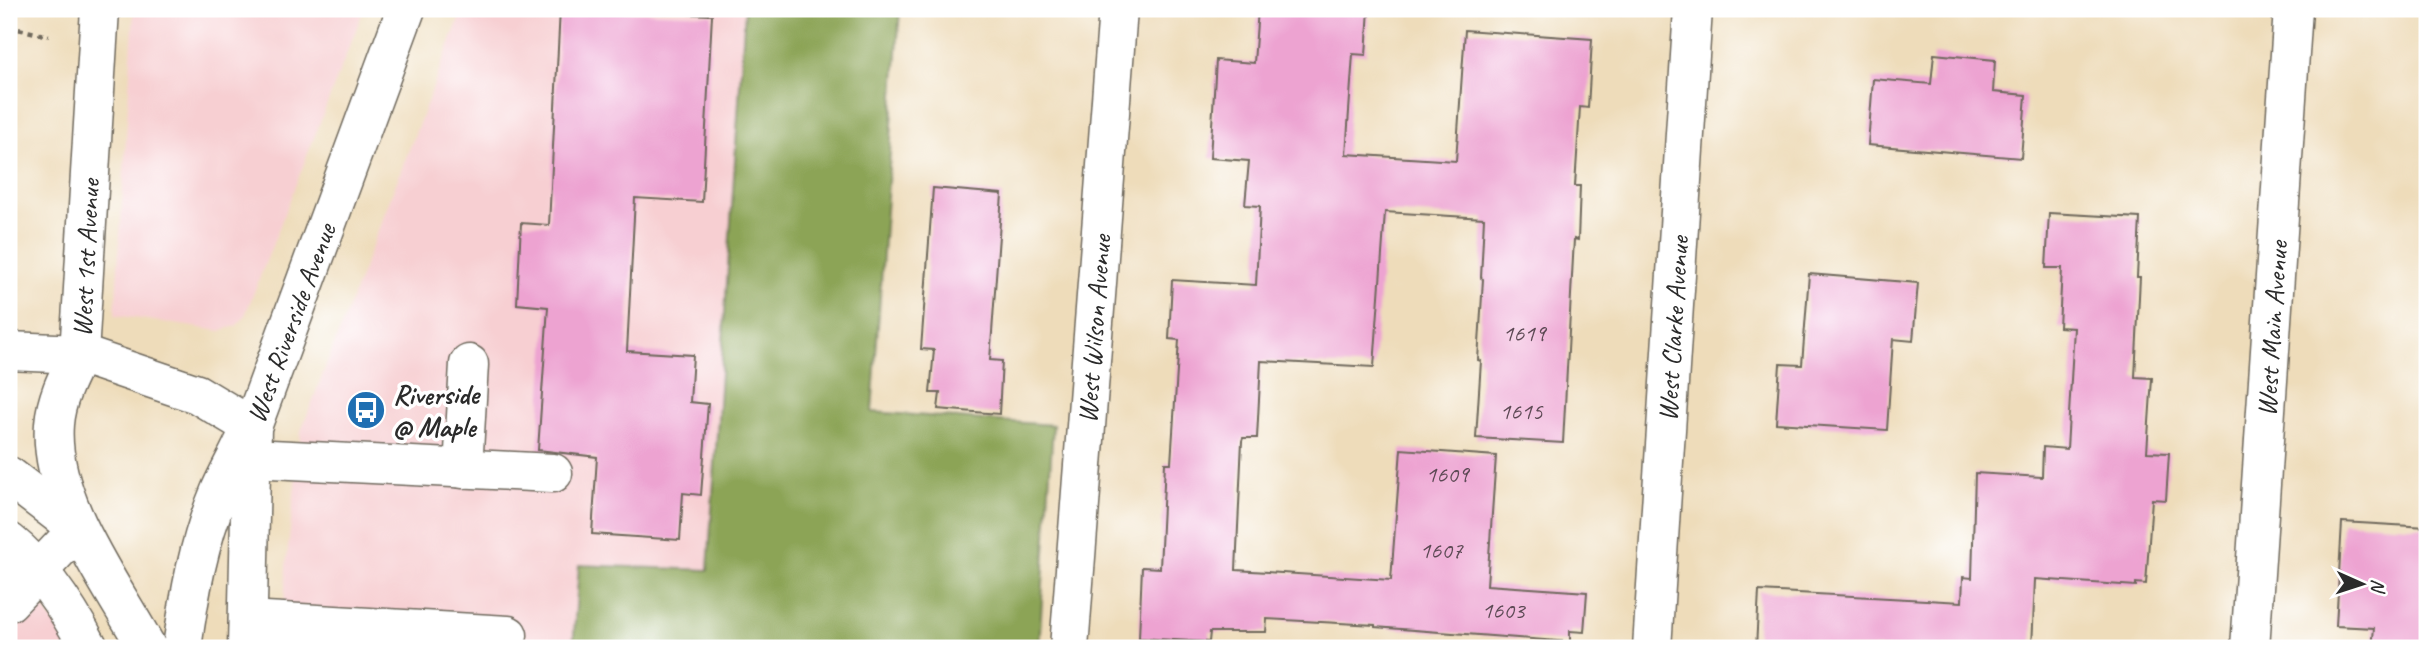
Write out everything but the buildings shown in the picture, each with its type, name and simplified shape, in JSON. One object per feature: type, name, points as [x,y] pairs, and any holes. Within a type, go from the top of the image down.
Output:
[{"type":"street","name":"West 1st Avenue","points":[[100,9],[79,354],[62,388],[54,424],[56,467],[78,529],[147,648]]},
{"type":"street","name":"West Riverside Avenue","points":[[247,634],[252,442],[406,9]]},
{"type":"street","name":"West Wilson Avenue","points":[[1069,648],[1118,9]]},
{"type":"street","name":"West Clarke Avenue","points":[[1652,648],[1693,9]]},
{"type":"street","name":"West Main Avenue","points":[[2250,648],[2292,9]]},
{"type":"street","points":[[9,351],[79,354],[197,394],[252,442],[463,469],[553,473]]},
{"type":"street","points":[[463,469],[469,364]]},
{"type":"street","points":[[182,648],[188,607],[206,531],[219,493],[252,442]]},
{"type":"street","points":[[9,476],[78,529],[9,602]]},
{"type":"street","points":[[9,542],[38,571],[64,604],[89,648]]},
{"type":"street","points":[[247,634],[508,635]]},
{"type":"path","points":[[9,27],[49,36]]},
{"type":"shaded area","points":[[134,9],[364,9],[244,318],[236,326],[220,331],[115,315]]},
{"type":"shaded area","points":[[463,9],[744,10],[708,571],[579,565],[573,648],[282,648],[286,566],[301,431]]},
{"type":"shaded area","points":[[9,561],[73,648],[9,648]]},
{"type":"green space","points":[[745,9],[900,9],[872,412],[1053,425],[1039,648],[573,648],[579,565],[708,570]]},
{"type":"place","name":"Riverside @ Maple","points":[[366,410]]}]
